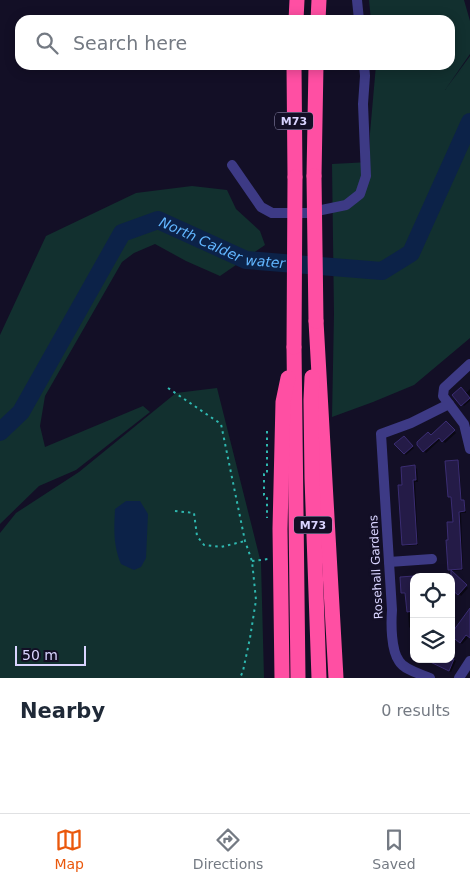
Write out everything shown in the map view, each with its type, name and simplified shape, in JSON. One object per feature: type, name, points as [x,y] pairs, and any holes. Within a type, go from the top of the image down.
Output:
[{"type":"highway","points":[[296,15],[297,0]]},
{"type":"highway","points":[[318,15],[319,0]]},
{"type":"highway","name":"M73","points":[[294,70],[295,177],[292,370],[298,678]]},
{"type":"highway","name":"M73","points":[[316,70],[314,176],[316,371],[311,400],[315,594],[319,678]]},
{"type":"highway","name":"M73","points":[[282,678],[280,529],[282,402],[292,370]]},
{"type":"highway","points":[[316,371],[336,678]]},
{"type":"highway","points":[[315,594],[324,678]]},
{"type":"street","points":[[357,0],[358,15]]},
{"type":"street","points":[[232,165],[261,207],[272,213],[307,213],[346,205],[360,194],[366,176],[363,104],[365,70]]},
{"type":"street","points":[[470,364],[444,388],[443,396],[464,424],[470,446]]},
{"type":"street","name":"Rosehall Gardens","points":[[430,678],[405,667],[399,662],[395,651],[391,625],[392,610],[381,434],[412,423],[449,404]]},
{"type":"street","points":[[389,562],[432,559]]},
{"type":"street","points":[[459,678],[470,661]]},
{"type":"path","points":[[168,388],[221,424],[245,541],[252,561],[256,600],[250,638],[240,678]]},
{"type":"path","points":[[266,431],[267,474],[264,474],[264,495],[267,496],[267,523]]},
{"type":"path","points":[[174,511],[194,513],[198,536],[204,544],[220,547],[245,541]]},
{"type":"path","points":[[252,561],[268,559],[268,550]]},
{"type":"green space","points":[[369,0],[464,0],[470,21],[470,54],[445,90],[470,56],[470,338],[414,385],[332,417],[334,314],[332,164],[370,162],[370,133],[376,70],[455,70],[455,15],[370,15]]},
{"type":"green space","points":[[192,186],[227,190],[236,209],[260,231],[265,245],[220,276],[186,261],[155,244],[134,253],[122,262],[45,396],[40,426],[45,447],[143,406],[150,412],[76,470],[39,486],[0,524],[0,335],[46,236],[136,193]]},
{"type":"green space","points":[[217,388],[261,563],[264,678],[0,678],[0,533],[16,513],[79,472],[176,393]]},
{"type":"water","points":[[126,501],[140,501],[148,514],[146,558],[141,567],[134,570],[121,564],[115,544],[115,509]]},
{"type":"building","points":[[461,387],[470,398],[461,406],[452,395]]},
{"type":"building","points":[[446,421],[455,430],[442,442],[439,438],[423,452],[417,445],[417,442],[428,432],[431,435]]},
{"type":"building","points":[[404,436],[413,446],[404,454],[394,444]]},
{"type":"building","points":[[458,460],[461,500],[464,500],[465,511],[459,512],[462,569],[448,570],[447,522],[453,522],[451,497],[448,497],[445,461]]},
{"type":"building","points":[[415,465],[416,480],[413,480],[417,544],[402,545],[398,485],[402,485],[401,467]]},
{"type":"building","points":[[455,574],[467,585],[458,595],[455,592]]},
{"type":"building","points":[[410,576],[410,612],[407,612],[405,593],[401,593],[400,577]]},
{"type":"building","points":[[470,608],[470,638],[466,635],[460,643],[455,639],[455,629]]},
{"type":"building","points":[[432,663],[452,663],[449,671]]},
{"type":"waterway","name":"North Calder water","points":[[0,432],[21,412],[122,233],[158,220],[246,260],[382,271],[411,253],[470,122]]}]
